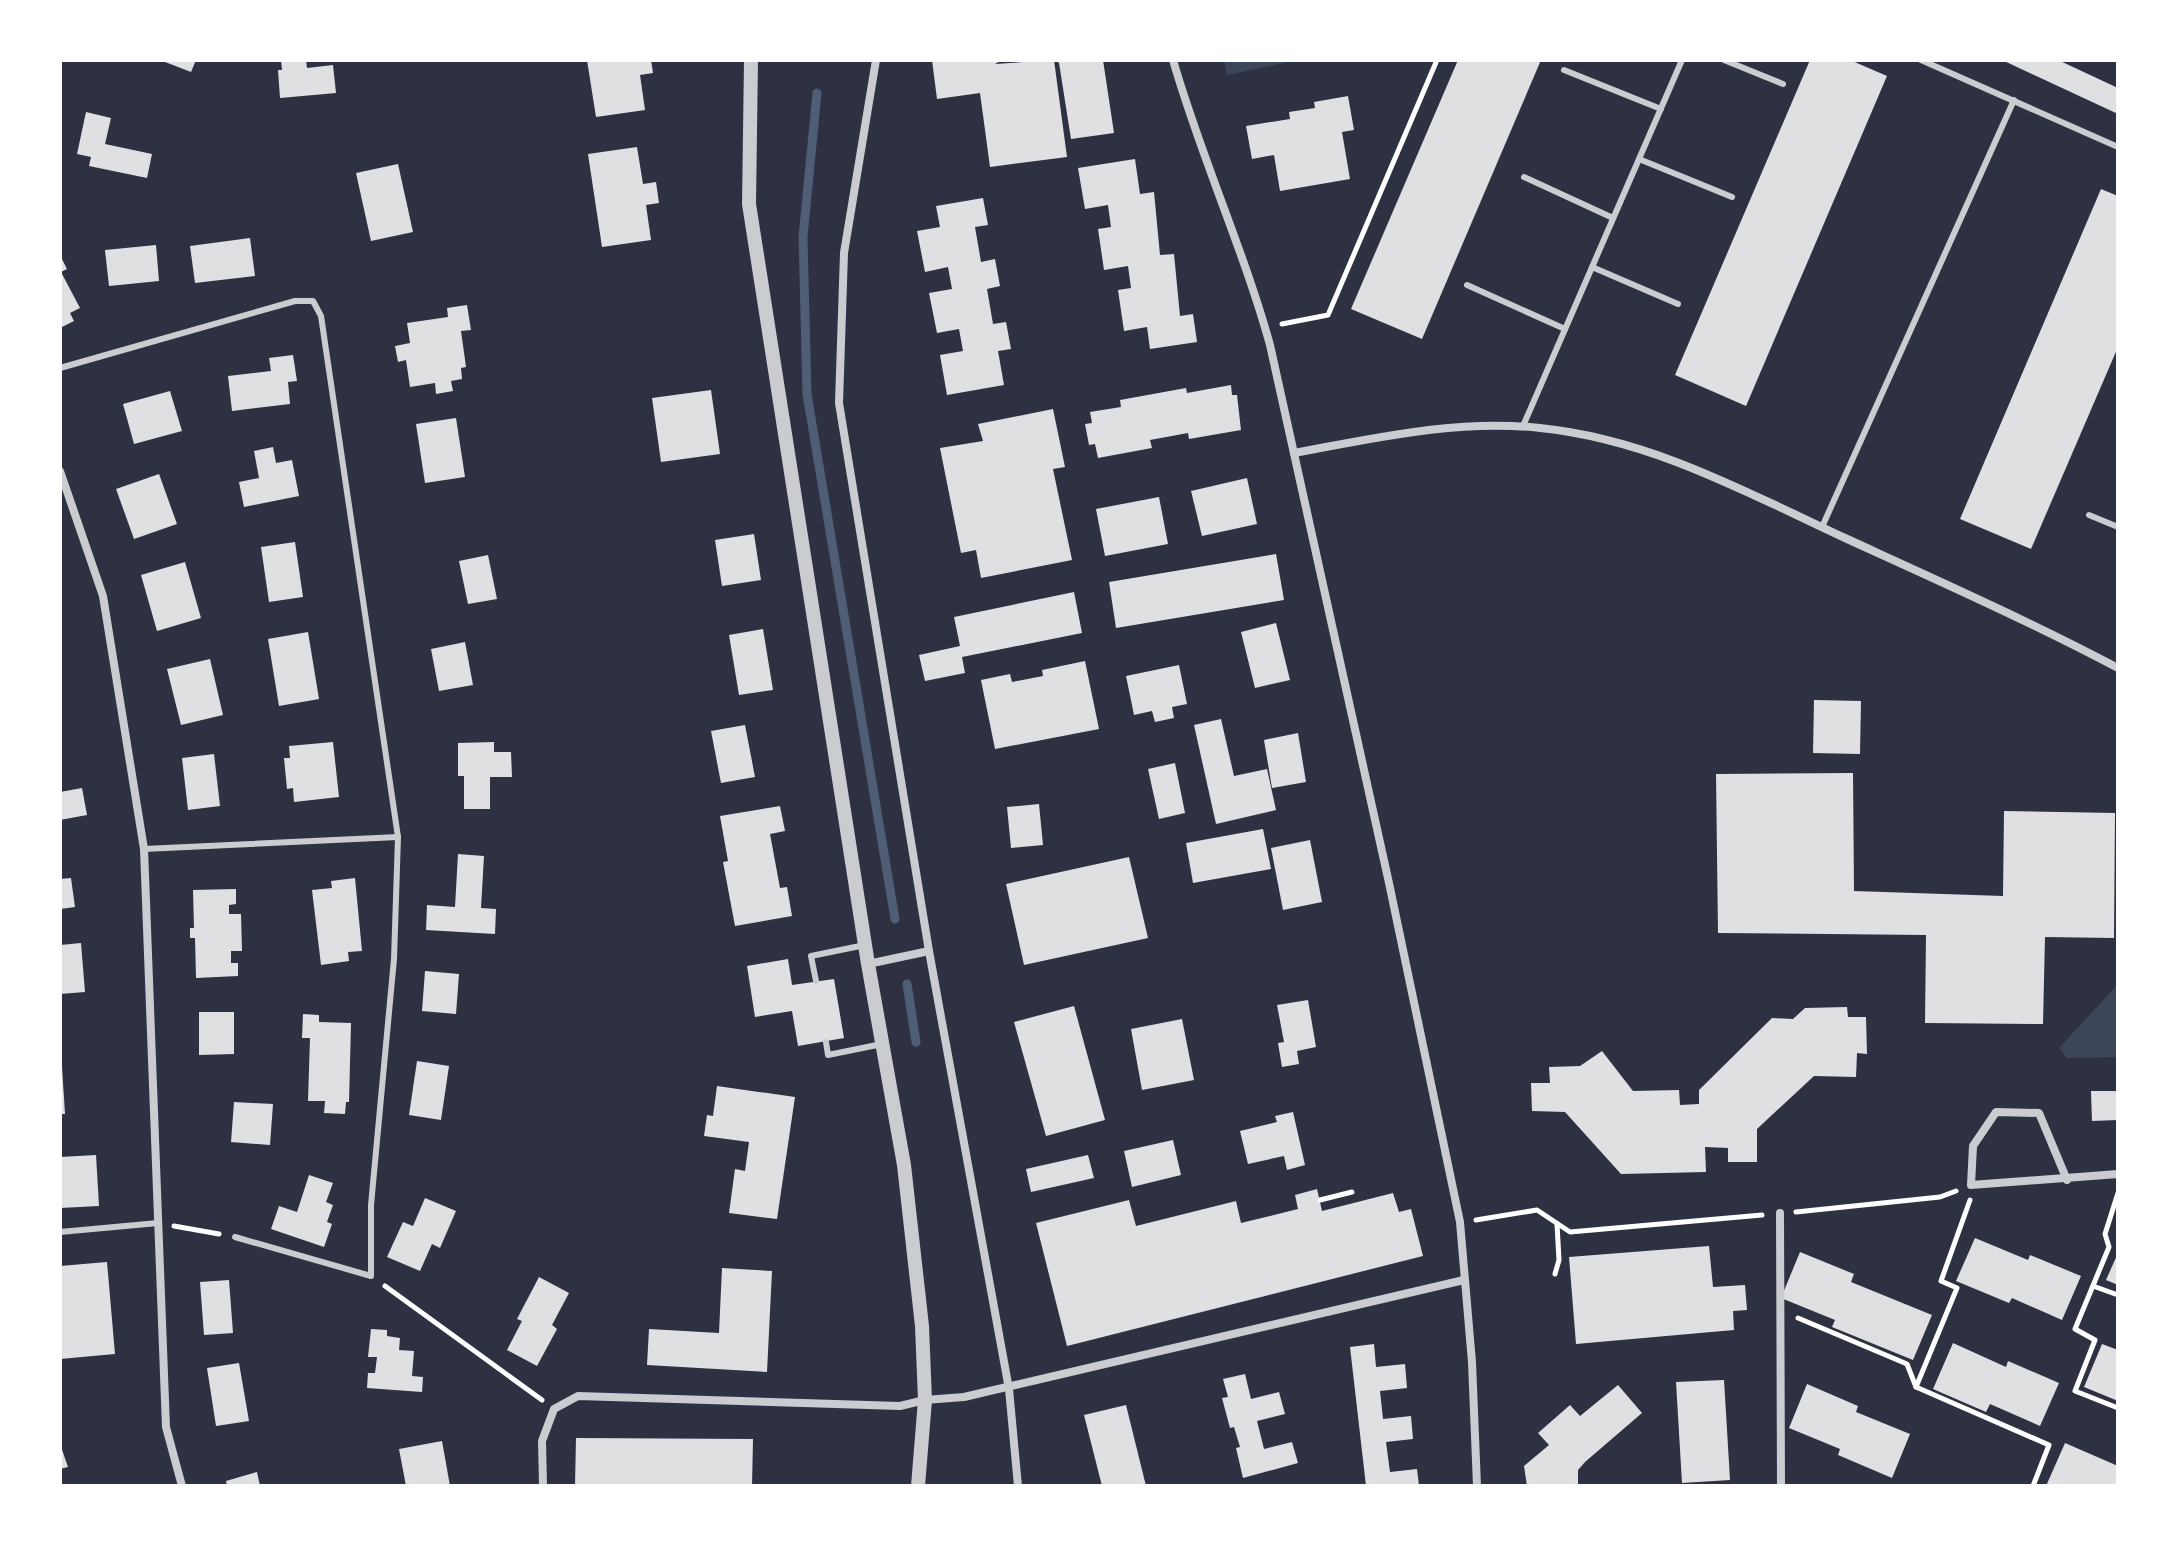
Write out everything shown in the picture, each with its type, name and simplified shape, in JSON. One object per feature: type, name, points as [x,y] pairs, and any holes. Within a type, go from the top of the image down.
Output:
[{"type":"street","points":[[751,60],[749,204],[868,964],[904,1165],[922,1326],[925,1400],[918,1486]]},
{"type":"street","points":[[876,60],[844,253],[839,403],[929,951],[1009,1389],[1018,1486]]},
{"type":"street","points":[[1173,60],[1191,120],[1240,248],[1265,327],[1460,1222],[1472,1362],[1477,1486]]},
{"type":"street","points":[[1294,453],[1443,428],[1523,426],[1601,437],[1652,451],[2117,665]]},
{"type":"street","points":[[60,471],[103,596],[144,849],[166,1427],[182,1486]]},
{"type":"street","points":[[868,964],[929,951]]},
{"type":"street","points":[[2067,1180],[2039,1113],[1996,1112],[1973,1146],[1971,1185],[2067,1180],[2118,1174]]},
{"type":"street","points":[[1780,1213],[1781,1486]]},
{"type":"street","points":[[543,1486],[542,1441],[554,1409],[578,1396],[900,1406],[1009,1389],[1464,1280]]},
{"type":"lane","points":[[1523,426],[1682,60]]},
{"type":"lane","points":[[1724,60],[1783,84]]},
{"type":"lane","points":[[1921,60],[2118,147]]},
{"type":"lane","points":[[1564,70],[1661,109]]},
{"type":"lane","points":[[1822,527],[2014,100]]},
{"type":"lane","points":[[1639,159],[1732,197]]},
{"type":"lane","points":[[1524,177],[1613,218]]},
{"type":"lane","points":[[1592,267],[1678,304]]},
{"type":"lane","points":[[1467,285],[1565,329]]},
{"type":"lane","points":[[60,368],[295,301],[313,301],[321,316],[398,837],[394,959],[371,1205],[371,1276],[235,1237]]},
{"type":"lane","points":[[2089,515],[2118,527]]},
{"type":"lane","points":[[144,849],[398,837]]},
{"type":"lane","points":[[816,981],[811,956],[865,945]]},
{"type":"lane","points":[[826,1042],[828,1055],[883,1044]]},
{"type":"lane","points":[[60,1232],[158,1223]]},
{"type":"path","points":[[1265,327],[1328,315],[1437,60]]},
{"type":"path","points":[[1460,1222],[1537,1210],[1570,1232],[1940,1197],[1971,1185],[1970,1202],[1941,1281],[1957,1288],[1916,1387]]},
{"type":"path","points":[[1320,1200],[1352,1192]]},
{"type":"path","points":[[2118,1193],[2105,1234],[2109,1247],[2075,1329],[2095,1340],[2075,1391],[2118,1408]]},
{"type":"path","points":[[158,1223],[235,1237]]},
{"type":"path","points":[[1555,1274],[1559,1260],[1557,1223]]},
{"type":"path","points":[[371,1276],[554,1409]]},
{"type":"path","points":[[2093,1286],[2118,1295]]},
{"type":"path","points":[[1779,1310],[1907,1364],[1916,1387],[2049,1445],[2033,1486]]},
{"type":"shaded area","points":[[1224,60],[1298,60],[1227,75]]},
{"type":"shaded area","points":[[2118,984],[2118,1057],[2067,1058],[2059,1048]]},
{"type":"building","points":[[160,60],[196,60],[191,72]]},
{"type":"building","points":[[281,60],[306,60],[307,68],[333,65],[336,93],[280,98],[278,70],[282,70]]},
{"type":"building","points":[[587,60],[651,60],[653,73],[640,75],[645,110],[596,117]]},
{"type":"building","points":[[932,60],[1002,60],[995,64],[1054,60],[1067,157],[990,167],[980,93],[937,99]]},
{"type":"building","points":[[1056,60],[1103,60],[1114,133],[1071,139]]},
{"type":"building","points":[[1458,60],[1541,60],[1422,339],[1351,309]]},
{"type":"building","points":[[1810,60],[1850,60],[1887,76],[1746,406],[1675,375]]},
{"type":"building","points":[[2002,60],[2058,60],[2118,88],[2118,114]]},
{"type":"building","points":[[1348,96],[1354,130],[1342,132],[1350,179],[1280,191],[1274,155],[1252,159],[1246,126],[1290,119],[1289,112],[1315,108],[1314,102]]},
{"type":"building","points":[[86,112],[111,118],[105,144],[152,154],[147,178],[89,166],[91,157],[77,154]]},
{"type":"building","points":[[637,147],[643,184],[656,182],[659,203],[646,205],[651,240],[602,247],[588,154]]},
{"type":"building","points":[[1135,159],[1140,194],[1154,192],[1160,255],[1174,254],[1180,316],[1193,314],[1197,342],[1150,349],[1147,327],[1124,331],[1118,290],[1131,288],[1128,266],[1104,270],[1098,229],[1111,227],[1108,205],[1085,209],[1078,168]]},
{"type":"building","points":[[398,164],[413,232],[371,241],[356,173]]},
{"type":"building","points":[[2101,189],[2118,196],[2118,347],[2031,549],[1960,519]]},
{"type":"building","points":[[983,198],[988,225],[975,227],[981,262],[995,259],[1000,286],[987,289],[993,324],[1006,322],[1011,349],[998,351],[1004,385],[947,395],[940,355],[963,351],[959,329],[937,333],[929,293],[952,289],[948,267],[925,272],[917,231],[940,227],[936,206]]},
{"type":"building","points":[[250,238],[255,276],[195,283],[190,246]]},
{"type":"building","points":[[156,245],[159,281],[109,286],[105,250]]},
{"type":"building","points":[[60,255],[67,269],[61,272],[80,308],[70,313],[74,321],[60,328]]},
{"type":"building","points":[[467,305],[471,330],[461,331],[466,367],[461,368],[462,379],[451,381],[453,391],[436,394],[435,383],[410,387],[406,360],[398,362],[395,346],[410,343],[407,323],[448,317],[447,308]]},
{"type":"building","points":[[293,355],[297,381],[288,382],[290,404],[232,411],[228,376],[271,371],[269,358]]},
{"type":"building","points":[[1231,385],[1232,395],[1237,395],[1241,430],[1189,439],[1188,433],[1150,440],[1152,448],[1098,458],[1095,444],[1089,445],[1085,424],[1092,423],[1090,412],[1121,407],[1120,400],[1186,388],[1187,393]]},
{"type":"building","points":[[711,390],[720,454],[661,462],[652,398]]},
{"type":"building","points":[[170,391],[182,431],[134,444],[123,404]]},
{"type":"building","points":[[1053,409],[1065,467],[1053,469],[1072,560],[981,578],[976,550],[961,553],[940,448],[983,441],[978,424]]},
{"type":"building","points":[[456,418],[465,477],[425,483],[416,424]]},
{"type":"building","points":[[273,447],[276,463],[292,460],[299,496],[244,507],[239,482],[259,478],[254,451]]},
{"type":"building","points":[[159,474],[177,524],[134,539],[116,489]]},
{"type":"building","points":[[1247,478],[1257,524],[1202,536],[1191,491]]},
{"type":"building","points":[[1159,497],[1168,544],[1105,556],[1096,509]]},
{"type":"building","points":[[754,534],[761,580],[722,586],[715,540]]},
{"type":"building","points":[[295,542],[303,597],[269,602],[261,547]]},
{"type":"building","points":[[1276,554],[1284,600],[1116,628],[1109,582]]},
{"type":"building","points":[[488,555],[497,599],[468,604],[459,561]]},
{"type":"building","points":[[185,562],[201,618],[157,631],[141,575]]},
{"type":"building","points":[[1074,592],[1082,633],[962,657],[965,673],[925,681],[919,655],[960,646],[954,617]]},
{"type":"building","points":[[1276,623],[1290,680],[1255,688],[1241,632]]},
{"type":"building","points":[[763,629],[773,690],[739,695],[729,635]]},
{"type":"building","points":[[308,632],[319,699],[279,706],[268,639]]},
{"type":"building","points":[[465,642],[473,685],[439,691],[431,649]]},
{"type":"building","points":[[210,659],[223,715],[181,725],[167,669]]},
{"type":"building","points":[[1085,661],[1099,729],[995,749],[981,680],[1010,674],[1012,682],[1043,676],[1042,670]]},
{"type":"building","points":[[1179,665],[1187,704],[1172,707],[1174,718],[1155,722],[1152,711],[1134,715],[1126,676]]},
{"type":"building","points":[[1814,700],[1861,701],[1860,754],[1813,753]]},
{"type":"building","points":[[1221,719],[1234,776],[1267,769],[1276,810],[1216,824],[1194,725]]},
{"type":"building","points":[[745,725],[755,777],[721,783],[711,731]]},
{"type":"building","points":[[1298,733],[1306,782],[1272,788],[1264,740]]},
{"type":"building","points":[[333,742],[339,797],[294,802],[293,788],[287,789],[284,758],[290,758],[289,746]]},
{"type":"building","points":[[494,742],[494,752],[511,752],[512,777],[490,777],[490,809],[464,809],[464,776],[458,776],[458,743]]},
{"type":"building","points":[[214,754],[220,806],[188,810],[182,758]]},
{"type":"building","points":[[1175,763],[1185,813],[1159,819],[1148,769]]},
{"type":"building","points":[[1853,773],[1854,891],[2003,896],[2004,811],[2115,813],[2114,938],[2045,937],[2043,1024],[1925,1023],[1926,935],[1718,933],[1716,774]]},
{"type":"building","points":[[82,788],[87,815],[60,820],[60,792]]},
{"type":"building","points":[[1039,804],[1043,845],[1011,848],[1007,807]]},
{"type":"building","points":[[780,806],[785,831],[770,834],[780,888],[787,887],[792,916],[735,926],[723,862],[728,861],[720,816]]},
{"type":"building","points":[[1263,829],[1271,869],[1193,883],[1186,843]]},
{"type":"building","points":[[1310,840],[1322,902],[1283,910],[1271,848]]},
{"type":"building","points":[[458,854],[484,856],[481,908],[496,909],[495,934],[426,930],[427,905],[455,907]]},
{"type":"building","points":[[1129,857],[1148,938],[1024,965],[1006,884]]},
{"type":"building","points":[[71,878],[75,907],[60,909],[60,879]]},
{"type":"building","points":[[355,878],[362,951],[348,952],[349,961],[321,965],[312,890],[332,888],[331,881]]},
{"type":"building","points":[[236,889],[236,904],[229,905],[229,914],[241,914],[242,951],[231,951],[231,963],[238,963],[238,976],[196,978],[195,938],[190,938],[190,928],[194,928],[193,890]]},
{"type":"building","points":[[81,943],[85,992],[60,994],[60,945]]},
{"type":"building","points":[[788,959],[792,985],[834,979],[844,1038],[798,1046],[792,1011],[755,1017],[747,966]]},
{"type":"building","points":[[425,971],[459,974],[456,1014],[422,1011]]},
{"type":"building","points":[[1308,1000],[1316,1047],[1297,1051],[1299,1064],[1282,1067],[1278,1043],[1284,1042],[1277,1005]]},
{"type":"building","points":[[1074,1006],[1105,1120],[1046,1136],[1014,1022]]},
{"type":"building","points":[[1847,1007],[1848,1017],[1866,1017],[1867,1054],[1857,1053],[1856,1077],[1814,1076],[1757,1129],[1757,1162],[1728,1162],[1728,1148],[1705,1147],[1706,1172],[1621,1174],[1565,1112],[1532,1111],[1531,1083],[1550,1083],[1549,1067],[1580,1066],[1602,1051],[1633,1091],[1679,1090],[1680,1105],[1699,1104],[1699,1090],[1772,1018],[1793,1019],[1805,1008]]},
{"type":"building","points":[[199,1012],[234,1012],[234,1054],[199,1055]]},
{"type":"building","points":[[303,1014],[319,1015],[319,1022],[351,1023],[349,1102],[346,1102],[345,1114],[324,1113],[325,1101],[308,1101],[310,1038],[302,1038]]},
{"type":"building","points":[[1182,1019],[1194,1080],[1142,1090],[1131,1029]]},
{"type":"building","points":[[417,1061],[449,1066],[441,1120],[409,1115]]},
{"type":"building","points":[[62,1067],[65,1114],[60,1114]]},
{"type":"building","points":[[717,1086],[795,1097],[777,1219],[729,1213],[735,1169],[745,1171],[749,1142],[704,1136],[707,1115],[713,1116]]},
{"type":"building","points":[[2091,1091],[2118,1091],[2118,1120],[2092,1121]]},
{"type":"building","points":[[234,1102],[273,1104],[270,1145],[231,1142]]},
{"type":"building","points":[[1293,1112],[1305,1165],[1287,1170],[1284,1156],[1248,1164],[1240,1131],[1277,1122],[1275,1116]]},
{"type":"building","points":[[1173,1140],[1181,1175],[1132,1187],[1124,1151]]},
{"type":"building","points":[[96,1155],[99,1206],[60,1208],[60,1157]]},
{"type":"building","points":[[1088,1155],[1094,1178],[1031,1192],[1026,1169]]},
{"type":"building","points":[[309,1175],[333,1183],[326,1202],[333,1205],[327,1222],[332,1224],[324,1247],[271,1229],[279,1206],[297,1212]]},
{"type":"building","points":[[1317,1189],[1322,1211],[1393,1193],[1399,1212],[1411,1209],[1423,1256],[1067,1346],[1036,1223],[1129,1200],[1136,1226],[1236,1201],[1241,1223],[1298,1209],[1295,1195]]},
{"type":"building","points":[[425,1198],[456,1211],[440,1248],[432,1244],[420,1271],[387,1257],[403,1222],[413,1226]]},
{"type":"building","points":[[1975,1238],[2028,1260],[2030,1255],[2081,1276],[2062,1320],[2012,1298],[2009,1303],[1956,1281]]},
{"type":"building","points":[[1709,1246],[1713,1287],[1745,1285],[1747,1310],[1733,1311],[1734,1330],[1576,1344],[1569,1257]]},
{"type":"building","points":[[1800,1252],[1854,1274],[1851,1282],[1932,1315],[1913,1360],[1832,1327],[1835,1320],[1781,1298]]},
{"type":"building","points":[[2118,1253],[2118,1285],[2106,1280]]},
{"type":"building","points":[[107,1262],[115,1354],[60,1359],[60,1266]]},
{"type":"building","points":[[722,1268],[772,1271],[767,1372],[647,1365],[649,1329],[719,1333]]},
{"type":"building","points":[[539,1277],[569,1293],[552,1325],[557,1329],[537,1366],[507,1350],[522,1321],[517,1319]]},
{"type":"building","points":[[229,1280],[233,1333],[204,1335],[200,1282]]},
{"type":"building","points":[[371,1329],[387,1330],[387,1336],[400,1338],[399,1350],[414,1351],[412,1376],[423,1377],[422,1392],[367,1388],[368,1373],[375,1373],[377,1357],[368,1357]]},
{"type":"building","points":[[1953,1343],[2006,1367],[2008,1361],[2059,1383],[2040,1426],[1990,1404],[1986,1412],[1933,1389]]},
{"type":"building","points":[[1374,1344],[1376,1367],[1405,1364],[1407,1388],[1380,1391],[1383,1419],[1411,1416],[1413,1439],[1386,1442],[1390,1472],[1417,1469],[1419,1486],[1366,1486],[1350,1347]]},
{"type":"building","points":[[2102,1344],[2118,1350],[2118,1401],[2084,1387]]},
{"type":"building","points":[[239,1363],[249,1421],[216,1426],[207,1368]]},
{"type":"building","points":[[1245,1374],[1251,1399],[1279,1392],[1285,1414],[1257,1421],[1264,1449],[1292,1442],[1298,1463],[1243,1478],[1236,1448],[1240,1447],[1234,1427],[1230,1428],[1222,1398],[1228,1397],[1223,1379]]},
{"type":"building","points":[[1724,1380],[1730,1480],[1682,1483],[1676,1382]]},
{"type":"building","points":[[1807,1384],[1858,1406],[1856,1412],[1910,1434],[1892,1478],[1838,1455],[1840,1449],[1789,1428]]},
{"type":"building","points":[[1618,1385],[1642,1413],[1585,1462],[1578,1470],[1578,1486],[1527,1486],[1524,1466],[1549,1445],[1538,1433],[1570,1405],[1580,1416]]},
{"type":"building","points":[[1126,1405],[1146,1486],[1102,1486],[1084,1415]]},
{"type":"building","points":[[576,1438],[753,1439],[752,1486],[575,1486]]},
{"type":"building","points":[[442,1441],[450,1486],[406,1486],[399,1449]]},
{"type":"building","points":[[2065,1443],[2118,1466],[2118,1486],[2046,1486]]},
{"type":"building","points":[[60,1444],[68,1467],[60,1469]]},
{"type":"building","points":[[257,1472],[260,1486],[227,1486],[226,1481]]},
{"type":"waterway","points":[[817,93],[803,237],[807,394],[895,919]]},
{"type":"waterway","points":[[907,984],[916,1042]]}]
